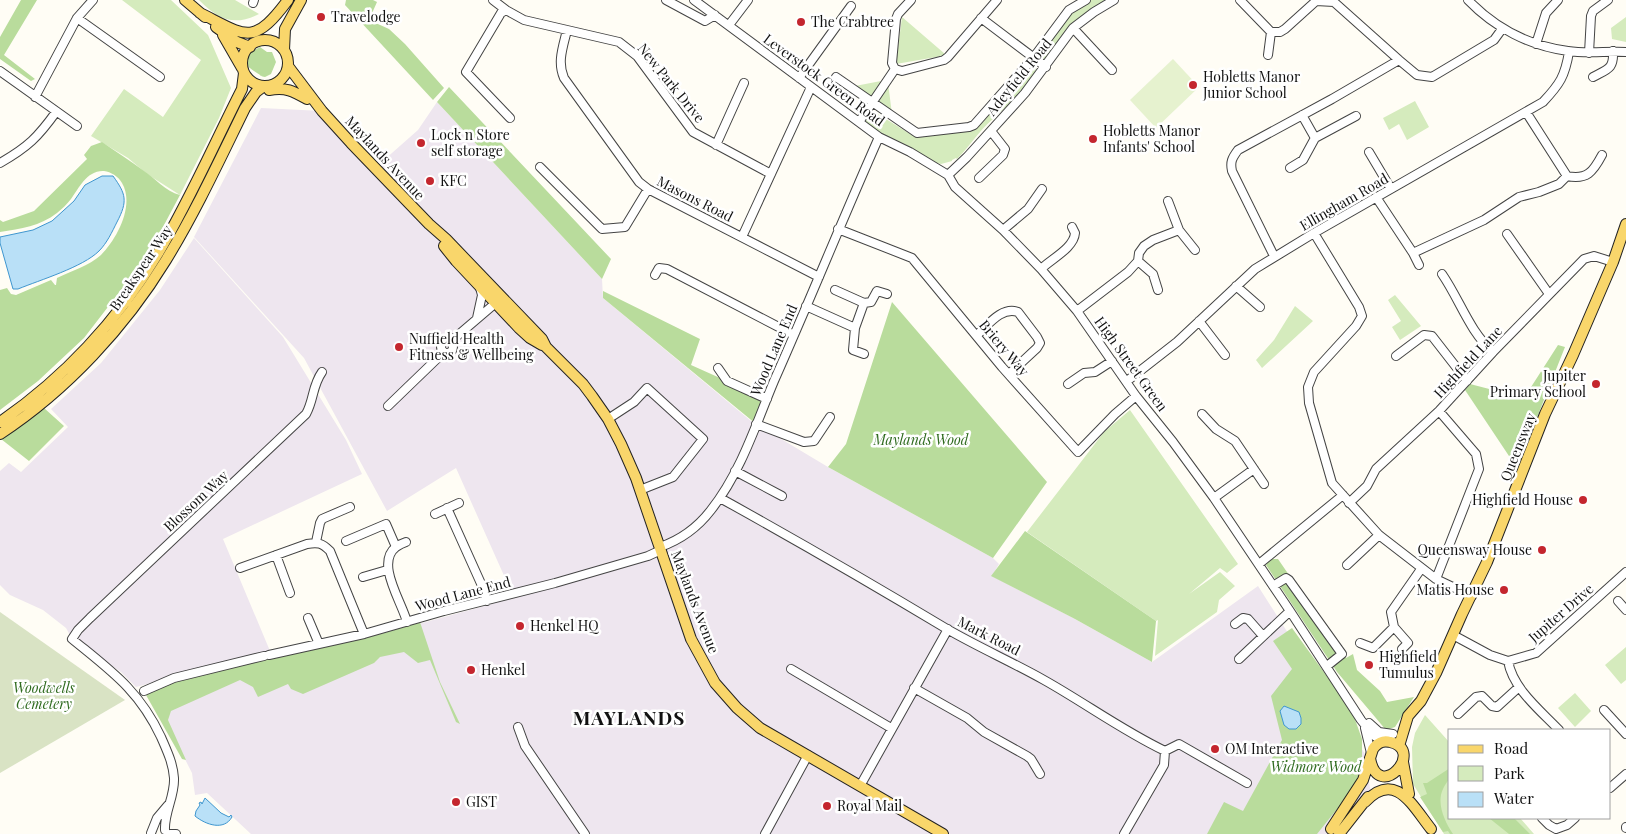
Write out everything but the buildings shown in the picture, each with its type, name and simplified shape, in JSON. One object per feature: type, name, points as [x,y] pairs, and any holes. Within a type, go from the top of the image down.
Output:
[{"type":"main road","points":[[185,0],[221,32],[237,42],[255,44],[274,42],[284,50]]},
{"type":"main road","points":[[200,13],[225,27],[249,33],[260,30],[272,21],[288,0]]},
{"type":"main road","points":[[243,70],[243,59],[255,44],[273,31],[288,0]]},
{"type":"main road","points":[[221,32],[249,79],[264,86],[278,82],[285,74],[288,66],[284,50],[285,29],[301,0]]},
{"type":"main road","name":"Maylands Avenue","points":[[288,66],[322,111],[472,267],[530,338],[546,347],[583,384],[608,419],[640,490],[691,639],[715,683],[737,708],[757,726],[775,738],[808,755],[832,771],[943,834]]},
{"type":"main road","name":"Breakspear Way","points":[[0,422],[36,396],[102,330],[157,256],[242,89],[243,70]]},
{"type":"main road","name":"Maylands Avenue","points":[[278,82],[291,84],[322,111]]},
{"type":"main road","name":"Breakspear Way","points":[[0,434],[42,403],[67,380],[109,336],[141,297],[184,229],[245,108],[256,92],[264,86]]},
{"type":"main road","points":[[245,108],[260,95],[280,88],[292,90],[308,100]]},
{"type":"main road","name":"Maylands Avenue","points":[[429,224],[456,261],[478,284],[542,339],[546,347]]},
{"type":"main road","name":"Queensway","points":[[1399,746],[1408,716],[1418,695],[1445,651],[1487,562],[1546,414],[1613,262],[1626,224]]},
{"type":"main road","points":[[472,267],[471,270],[478,284]]},
{"type":"main road","points":[[522,320],[530,338]]},
{"type":"main road","name":"Queensway","points":[[1388,739],[1408,716]]},
{"type":"main road","name":"Queensway","points":[[1403,760],[1408,716]]},
{"type":"main road","points":[[1332,832],[1367,784],[1375,746],[1388,739],[1399,746],[1402,751],[1409,794]]},
{"type":"main road","points":[[1365,802],[1388,776],[1398,771],[1403,760]]},
{"type":"main road","points":[[1372,761],[1380,775],[1388,776],[1399,783],[1409,794],[1432,832]]},
{"type":"main road","points":[[1332,832],[1373,793],[1387,788],[1400,792],[1432,832]]},
{"type":"street","points":[[35,97],[77,18],[93,0]]},
{"type":"street","name":"New Park Drive","points":[[493,0],[524,20],[619,42],[637,56],[693,132],[771,174]]},
{"type":"street","points":[[666,0],[705,21],[715,15]]},
{"type":"street","name":"Leverstock Green Road","points":[[694,0],[879,137],[948,174]]},
{"type":"street","points":[[729,25],[748,0]]},
{"type":"street","points":[[911,0],[898,14],[896,19],[892,63],[895,69],[902,71],[944,60],[997,0]]},
{"type":"street","points":[[836,77],[917,133],[969,127],[974,125],[1034,58],[1069,10],[1086,0]]},
{"type":"street","name":"Adeyfield Road","points":[[948,174],[991,131],[1025,93],[1073,28],[1114,0]]},
{"type":"street","points":[[1240,0],[1271,32],[1280,32],[1285,29],[1316,1],[1334,2],[1417,75],[1432,77],[1494,40],[1502,29]]},
{"type":"street","points":[[1468,0],[1482,15],[1502,29],[1536,44],[1569,52],[1626,52]]},
{"type":"street","points":[[1536,44],[1546,12],[1558,0]]},
{"type":"street","points":[[1589,52],[1591,16],[1594,11],[1608,0]]},
{"type":"street","points":[[799,78],[851,6]]},
{"type":"street","points":[[506,10],[501,13],[466,72],[510,118]]},
{"type":"street","points":[[77,18],[160,77]]},
{"type":"street","points":[[981,18],[1046,67]]},
{"type":"street","points":[[1073,28],[1112,70]]},
{"type":"street","name":"Masons Road","points":[[567,30],[560,59],[560,69],[564,78],[639,182],[648,190],[818,277]]},
{"type":"street","points":[[1268,55],[1271,32]]},
{"type":"street","points":[[1593,77],[1609,69],[1613,62],[1613,51]]},
{"type":"street","name":"Ellingham Road","points":[[1127,381],[1177,342],[1255,269],[1274,256],[1544,102],[1558,87],[1569,52]]},
{"type":"street","points":[[1274,256],[1232,172],[1233,156],[1238,150],[1399,60]]},
{"type":"street","points":[[859,122],[895,69]]},
{"type":"street","points":[[0,71],[77,126]]},
{"type":"street","points":[[716,145],[744,83]]},
{"type":"street","points":[[742,237],[811,87]]},
{"type":"street","points":[[0,163],[32,142],[56,112]]},
{"type":"street","points":[[1526,112],[1566,176],[1578,178],[1594,170],[1602,155]]},
{"type":"street","points":[[1302,115],[1315,138]]},
{"type":"street","points":[[1290,168],[1303,160],[1315,138],[1356,116]]},
{"type":"street","points":[[979,178],[1003,155],[1005,149],[991,131]]},
{"type":"street","name":"Wood Lane End","points":[[144,691],[174,678],[266,655],[364,634],[555,583],[660,549],[698,524],[720,498],[753,435],[838,229],[879,137]]},
{"type":"street","points":[[1368,152],[1391,188]]},
{"type":"street","points":[[540,167],[602,229],[625,226],[648,190]]},
{"type":"street","name":"High Street Green","points":[[948,174],[956,187],[1003,230],[1077,310],[1136,396],[1214,498],[1351,703],[1368,737],[1372,761]]},
{"type":"street","points":[[1413,253],[1473,226],[1519,197],[1559,184],[1566,176]]},
{"type":"street","points":[[1003,230],[1028,209],[1042,189]]},
{"type":"street","points":[[1376,197],[1419,265]]},
{"type":"street","points":[[1168,201],[1179,230],[1195,250]]},
{"type":"street","points":[[1041,269],[1067,247],[1075,233],[1072,227]]},
{"type":"street","name":"Briery Way","points":[[838,229],[912,258],[1009,374],[1078,452],[1115,414],[1136,396]]},
{"type":"street","points":[[1077,310],[1128,272],[1138,261],[1139,254],[1149,243],[1179,230]]},
{"type":"street","points":[[1314,232],[1359,307],[1362,316],[1356,326],[1314,372],[1308,387],[1309,403],[1332,483],[1379,535],[1421,569],[1436,579],[1472,596]]},
{"type":"street","points":[[1507,234],[1549,294]]},
{"type":"street","name":"Highfield Lane","points":[[1349,503],[1367,486],[1376,469],[1439,411],[1493,352],[1584,259],[1594,256],[1613,262]]},
{"type":"street","points":[[1138,261],[1153,274],[1158,290]]},
{"type":"street","points":[[655,275],[659,268],[667,269],[794,335]]},
{"type":"street","points":[[1442,274],[1453,290],[1464,314],[1493,352]]},
{"type":"street","points":[[477,318],[482,295],[478,284]]},
{"type":"street","points":[[1236,286],[1260,307]]},
{"type":"street","points":[[835,290],[864,303],[871,302],[877,290],[887,294]]},
{"type":"street","points":[[388,406],[444,352],[452,350],[453,346],[450,342],[497,299]]},
{"type":"street","points":[[864,303],[855,328],[853,350],[864,354]]},
{"type":"street","points":[[806,306],[855,328]]},
{"type":"street","points":[[977,335],[1004,311],[1013,310],[1018,312],[1040,343],[1009,374]]},
{"type":"street","points":[[1198,321],[1225,355]]},
{"type":"street","points":[[1396,356],[1424,335],[1432,336],[1467,381]]},
{"type":"street","points":[[1068,384],[1084,373],[1095,372],[1112,361]]},
{"type":"street","points":[[718,368],[727,381],[767,399]]},
{"type":"street","name":"Blossom Way","points":[[170,802],[174,786],[172,762],[148,711],[121,679],[72,639],[90,618],[306,414],[310,406],[315,384],[322,372]]},
{"type":"street","points":[[608,419],[634,402],[647,388],[703,439],[673,477],[640,490]]},
{"type":"street","points":[[1436,579],[1479,470],[1476,454],[1439,411]]},
{"type":"street","points":[[1202,414],[1216,429],[1234,441],[1264,484]]},
{"type":"street","points":[[756,424],[804,442],[814,441],[830,417]]},
{"type":"street","points":[[1214,498],[1254,469]]},
{"type":"street","points":[[735,471],[782,496]]},
{"type":"street","points":[[1259,564],[1343,495]]},
{"type":"street","name":"Mark Road","points":[[720,498],[948,629],[1077,698],[1109,720],[1165,751]]},
{"type":"street","points":[[435,514],[459,503]]},
{"type":"street","points":[[316,542],[322,519],[350,507]]},
{"type":"street","points":[[447,508],[487,601]]},
{"type":"street","points":[[346,540],[386,524],[396,547]]},
{"type":"street","points":[[1347,565],[1379,535]]},
{"type":"street","points":[[240,568],[316,542],[324,545],[330,550],[364,634]]},
{"type":"street","points":[[406,542],[396,547],[390,553],[387,570],[407,622]]},
{"type":"street","points":[[276,555],[290,593]]},
{"type":"street","points":[[1402,649],[1408,643],[1394,627],[1390,612],[1421,569]]},
{"type":"street","points":[[363,577],[387,570]]},
{"type":"street","name":"Jupiter Drive","points":[[1508,660],[1536,653],[1626,572]]},
{"type":"street","points":[[1273,586],[1286,578],[1289,580],[1342,654],[1327,666]]},
{"type":"street","points":[[1607,589],[1626,610]]},
{"type":"street","points":[[1239,659],[1290,611]]},
{"type":"street","points":[[308,618],[320,644]]},
{"type":"street","points":[[1234,624],[1242,618],[1248,619],[1263,636]]},
{"type":"street","points":[[1360,643],[1373,648],[1394,627]]},
{"type":"street","points":[[860,786],[948,629]]},
{"type":"street","points":[[1453,635],[1490,655],[1508,660],[1510,670],[1519,687],[1558,729]]},
{"type":"street","points":[[791,668],[891,728]]},
{"type":"street","points":[[1458,714],[1476,697],[1482,696],[1492,706],[1497,707],[1519,687]]},
{"type":"street","points":[[914,688],[967,718],[984,732],[1027,756],[1040,774]]},
{"type":"street","name":"High Street Green","points":[[1351,703],[1374,729],[1388,739]]},
{"type":"street","points":[[1604,710],[1626,734]]},
{"type":"street","name":"High Street Green","points":[[1361,720],[1374,735],[1388,739]]},
{"type":"street","points":[[518,727],[525,746],[584,834]]},
{"type":"street","points":[[1124,834],[1164,765],[1165,751],[1179,744],[1247,783]]},
{"type":"street","points":[[765,834],[808,755]]},
{"type":"street","points":[[1611,786],[1626,774]]},
{"type":"street","points":[[168,833],[165,823],[170,802]]},
{"type":"street","points":[[151,834],[157,818],[170,802]]},
{"type":"street","points":[[1543,819],[1556,829],[1567,825],[1574,819]]},
{"type":"street","points":[[151,834],[156,830],[176,834]]},
{"type":"shaded area","points":[[437,102],[602,279],[603,298],[751,421],[828,467],[993,558],[999,564],[992,576],[1152,662],[1258,586],[1365,754],[1372,802],[1345,834],[251,834],[207,793],[195,795],[192,773],[162,714],[239,679],[422,623],[514,598],[456,468],[387,511],[304,358],[194,237],[261,108],[322,111],[375,168],[418,130]]},
{"type":"shaded area","points":[[194,238],[283,337],[346,440],[362,474],[223,539],[270,651],[136,687],[121,672],[72,639],[66,628],[43,610],[10,595],[0,585],[0,471],[9,463],[21,472],[68,427],[51,409],[101,363],[160,290]]},
{"type":"green space","points":[[21,0],[37,0],[4,55],[35,79],[31,81],[0,59],[0,37]]},
{"type":"green space","points":[[122,0],[171,0],[208,35],[231,88],[219,118],[180,195],[147,174],[128,158],[91,136],[124,89],[163,117],[201,60]]},
{"type":"green space","points":[[199,0],[235,0],[259,14],[241,20],[226,19],[213,12]]},
{"type":"green space","points":[[346,0],[373,0],[377,2],[369,20],[389,29],[444,88],[433,100],[345,5]]},
{"type":"green space","points":[[1089,0],[1110,0],[1090,12],[1046,60],[1043,62],[1037,58],[1070,14]]},
{"type":"green space","points":[[902,17],[945,54],[896,64]]},
{"type":"green space","points":[[1626,17],[1626,42],[1612,39],[1611,28]]},
{"type":"green space","points":[[260,47],[267,52],[272,52],[276,62],[271,74],[265,77],[251,69],[247,63],[249,53]]},
{"type":"green space","points":[[1173,59],[1199,87],[1156,128],[1130,100]]},
{"type":"green space","points":[[1034,65],[1036,67],[1034,75],[1029,83],[986,126],[957,159],[952,161],[941,164],[933,162],[878,134],[864,123],[873,111],[915,137],[969,130],[983,122],[993,107],[996,107],[1011,87]]},
{"type":"green space","points":[[881,81],[871,98],[855,86]]},
{"type":"green space","points":[[888,83],[892,114],[877,102]]},
{"type":"green space","points":[[449,87],[611,259],[602,279],[437,102]]},
{"type":"green space","points":[[1415,101],[1429,127],[1407,140],[1399,124],[1389,130],[1383,118]]},
{"type":"green space","points":[[102,142],[139,167],[165,188],[180,195],[148,255],[84,338],[38,381],[0,410],[0,290],[7,288],[11,294],[16,295],[51,280],[56,285],[57,278],[96,259],[107,248],[118,231],[125,211],[125,192],[122,183],[116,176],[112,173],[98,171],[84,180],[61,210],[44,221],[23,228],[0,232],[0,220],[3,222],[34,211],[87,159],[84,155],[91,146]]},
{"type":"green space","points":[[603,291],[700,339],[691,365],[767,399],[756,424],[603,298]]},
{"type":"green space","points":[[1395,295],[1421,326],[1400,340],[1392,327],[1401,321],[1388,300]]},
{"type":"green space","name":"Maylands Wood","points":[[892,302],[1047,482],[993,558],[828,467],[846,444]]},
{"type":"green space","points":[[1295,306],[1313,321],[1262,368],[1256,360],[1274,340]]},
{"type":"green space","points":[[1558,345],[1565,347],[1517,468],[1465,390],[1470,384],[1524,398]]},
{"type":"green space","points":[[44,408],[64,426],[29,461],[1,439]]},
{"type":"green space","points":[[1130,410],[1238,564],[1227,573],[1220,568],[1189,594],[1220,572],[1235,586],[1219,600],[1217,612],[1155,656],[1158,620],[1156,621],[1027,532],[1104,432]]},
{"type":"green space","points":[[1025,531],[1156,621],[1152,662],[1075,619],[991,576]]},
{"type":"green space","points":[[1269,559],[1278,559],[1346,658],[1353,654],[1357,670],[1380,691],[1387,702],[1414,697],[1395,727],[1386,730],[1337,672],[1266,565]]},
{"type":"green space","name":"Woodwells Cemetery","points":[[0,612],[125,700],[0,773]]},
{"type":"green space","points":[[420,622],[440,682],[460,724],[456,722],[430,660],[418,663],[404,652],[380,657],[374,663],[303,694],[291,689],[288,684],[258,697],[253,687],[240,680],[171,711],[168,720],[186,760],[182,759],[146,695],[188,676],[344,643]]},
{"type":"green space","name":"Widmore Wood","points":[[1292,628],[1352,711],[1362,739],[1362,778],[1317,834],[1207,834],[1224,802],[1243,811],[1282,740],[1271,696],[1292,669],[1273,641]]},
{"type":"green space","points":[[1626,647],[1626,680],[1621,684],[1605,665]]},
{"type":"green space","points":[[1575,693],[1591,711],[1575,727],[1558,708]]},
{"type":"green space","points":[[1425,715],[1448,741],[1448,819],[1521,819],[1534,834],[1444,834],[1413,784],[1412,747],[1415,733]]},
{"type":"green space","points":[[1448,769],[1448,780],[1440,800],[1444,818],[1453,834],[1450,834],[1448,831],[1443,832],[1420,797],[1427,794],[1423,783],[1427,783]]},
{"type":"green space","points":[[1490,819],[1515,819],[1530,834],[1509,834]]},
{"type":"water","points":[[102,176],[113,176],[121,188],[124,203],[117,222],[102,248],[92,257],[72,268],[18,289],[13,289],[0,237],[33,230],[52,221],[74,201],[85,185]]},
{"type":"water","points":[[1284,706],[1299,712],[1301,724],[1296,729],[1289,729],[1284,725],[1280,711]]},
{"type":"water","points":[[205,798],[221,813],[229,817],[231,815],[232,817],[229,821],[224,824],[215,825],[204,822],[195,816],[200,805],[199,803],[201,802],[202,804]]},
{"type":"place","name":"Travelodge","points":[[321,17]]},
{"type":"place","name":"The Crabtree","points":[[801,22]]},
{"type":"place","name":"Hobletts Manor Junior School","points":[[1193,85]]},
{"type":"place","name":"Hobletts Manor Infants' School","points":[[1093,139]]},
{"type":"place","name":"Lock n Store self storage","points":[[421,143]]},
{"type":"place","name":"KFC","points":[[430,181]]},
{"type":"place","name":"Nuffield Health Fitness & Wellbeing","points":[[399,347]]},
{"type":"place","name":"Jupiter Primary School","points":[[1596,384]]},
{"type":"place","name":"Highfield House","points":[[1583,500]]},
{"type":"place","name":"Queensway House","points":[[1542,550]]},
{"type":"place","name":"Matis House","points":[[1504,590]]},
{"type":"place","name":"Henkel HQ","points":[[520,626]]},
{"type":"place","name":"Highfield Tumulus","points":[[1369,665]]},
{"type":"place","name":"Henkel","points":[[471,670]]},
{"type":"place","name":"OM Interactive","points":[[1215,749]]},
{"type":"place","name":"GIST","points":[[456,802]]},
{"type":"place","name":"Royal Mail","points":[[827,806]]},
{"type":"district","name":"MAYLANDS","points":[[629,718]]}]
